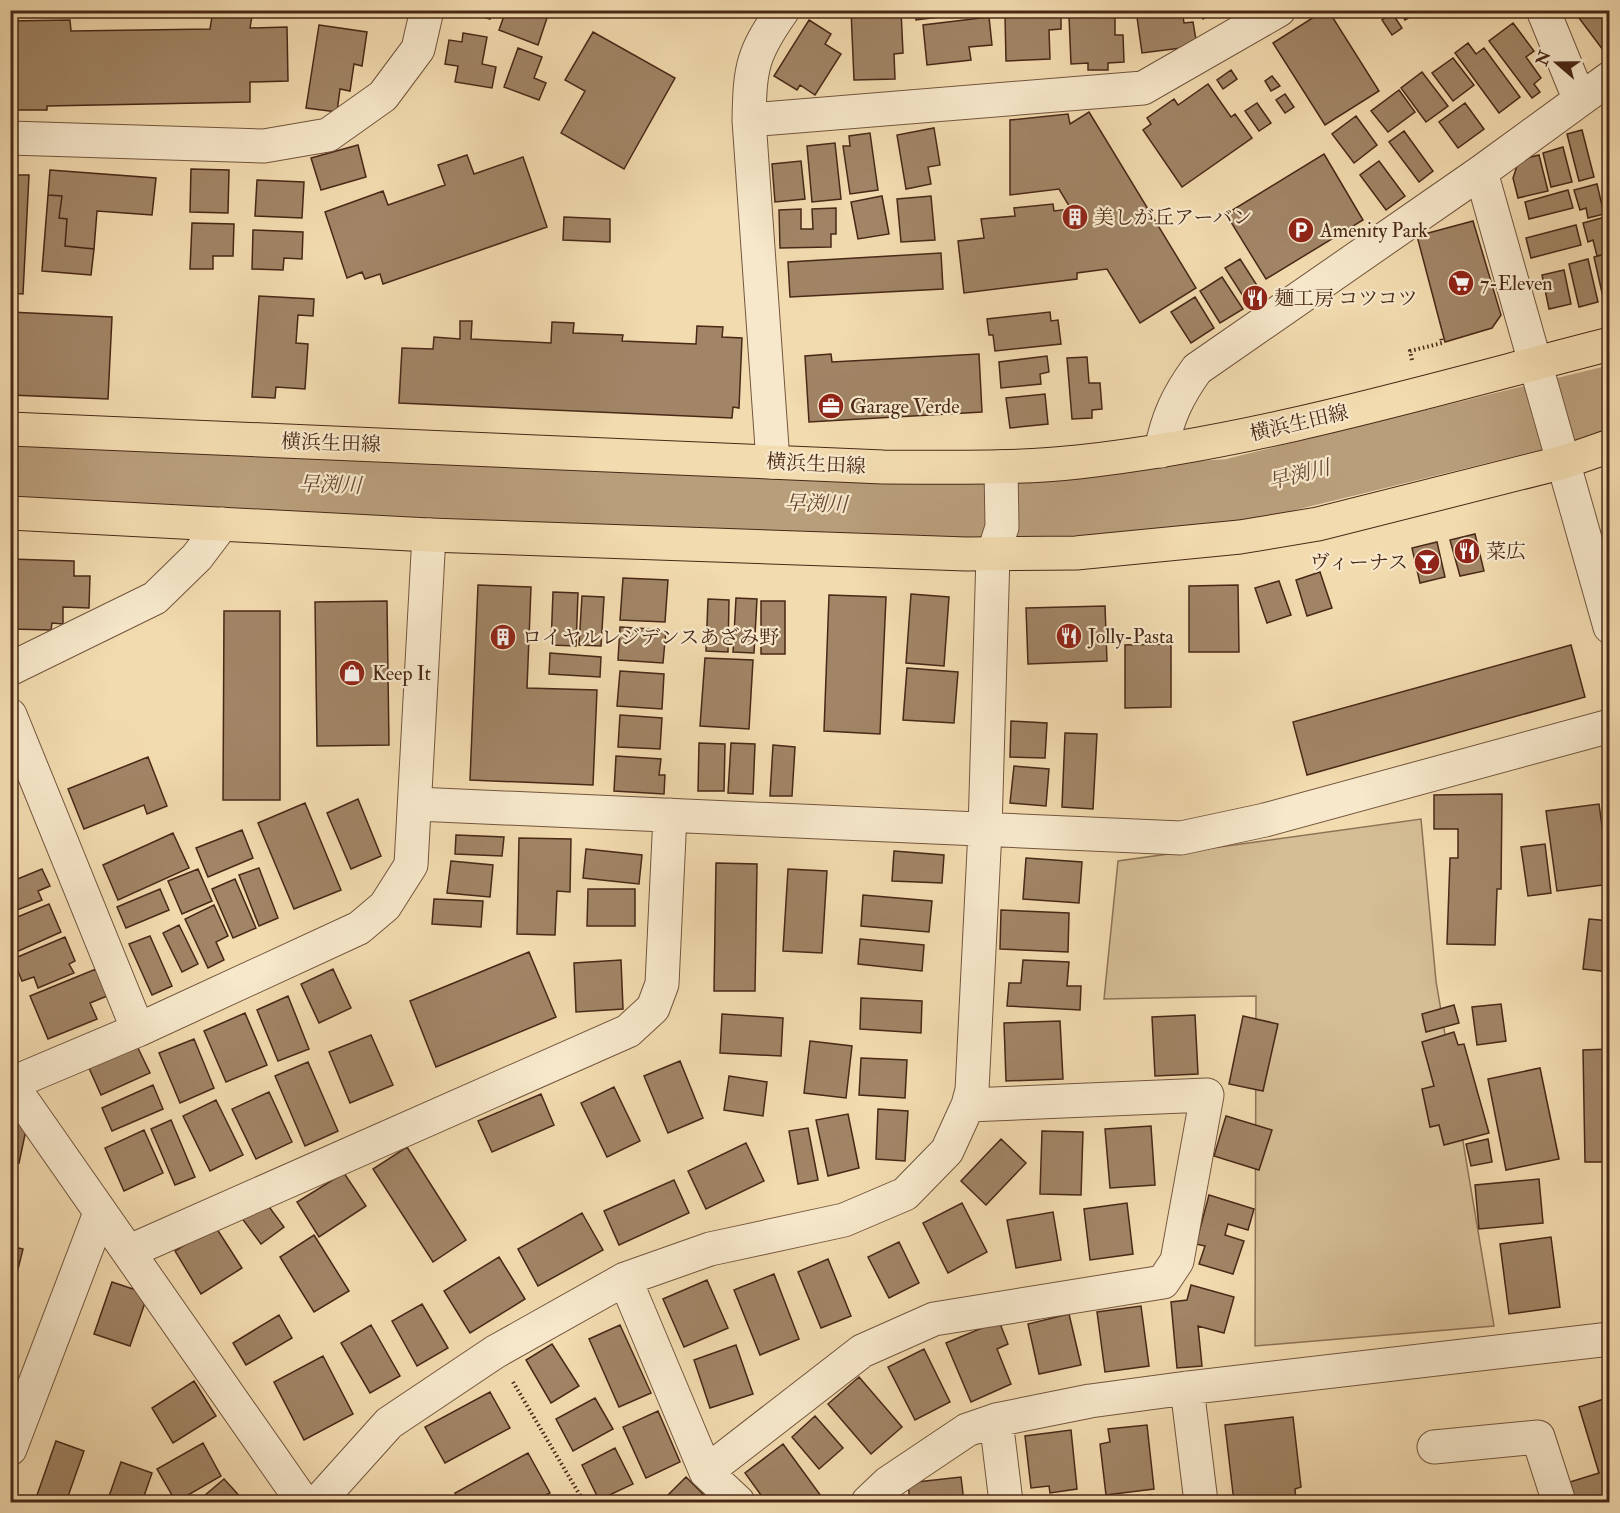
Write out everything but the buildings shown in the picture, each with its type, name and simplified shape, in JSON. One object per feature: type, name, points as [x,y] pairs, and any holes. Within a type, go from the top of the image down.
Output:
[{"type":"main road","name":"横浜生田線","points":[[10,429],[883,467],[1001,480],[1077,462],[1161,451],[1539,377],[1610,344]]},
{"type":"main road","points":[[10,513],[429,535],[997,541],[1076,553],[1240,537],[1318,524],[1560,451],[1610,446]]},
{"type":"street","points":[[10,138],[264,146],[328,135],[383,96],[418,49],[427,10]]},
{"type":"street","points":[[773,462],[749,120],[750,77],[761,42],[783,10]]},
{"type":"street","points":[[749,120],[1143,88],[1279,10]]},
{"type":"street","points":[[1543,10],[1579,98]]},
{"type":"street","points":[[1161,451],[1167,421],[1174,404],[1197,369],[1481,172],[1579,98],[1610,78]]},
{"type":"street","points":[[1481,172],[1610,627]]},
{"type":"street","points":[[318,1503],[389,1423],[500,1361],[625,1279],[710,1249],[844,1220],[905,1194],[947,1151],[968,1105],[972,1090],[1001,480]]},
{"type":"street","points":[[10,669],[155,598],[197,557],[222,524]]},
{"type":"street","points":[[303,1503],[130,1251],[100,1213],[11,1084],[138,1030],[359,928],[384,906],[411,865],[429,535]]},
{"type":"street","points":[[10,715],[138,1030]]},
{"type":"street","points":[[416,804],[1181,838],[1265,820],[1610,726]]},
{"type":"street","points":[[130,1251],[628,1031],[653,1008],[662,984],[670,815]]},
{"type":"street","points":[[706,1472],[862,1351],[934,1319],[1162,1282],[1177,1261],[1207,1095],[968,1105]]},
{"type":"street","points":[[10,1449],[100,1213]]},
{"type":"street","points":[[625,1279],[706,1472],[738,1503]]},
{"type":"street","points":[[868,1503],[888,1483],[967,1430],[996,1420],[1090,1401],[1187,1388],[1610,1340]]},
{"type":"street","points":[[1187,1388],[1201,1503]]},
{"type":"street","points":[[996,1420],[1006,1503]]},
{"type":"street","points":[[1434,1448],[1538,1437],[1559,1503]]},
{"type":"path","points":[[1412,361],[1410,351],[1442,343],[1441,337]]},
{"type":"path","points":[[500,1361],[584,1503]]},
{"type":"shaded area","points":[[1421,819],[1436,981],[1494,1326],[1255,1346],[1256,996],[1104,999],[1118,861]]},
{"type":"waterway","name":"早渕川","points":[[10,472],[966,510],[1230,492],[1610,399]]},
{"type":"place","name":"美しが丘アーバン","points":[[1075,217]]},
{"type":"place","name":"Amenity Park","points":[[1301,230]]},
{"type":"place","name":"7-Eleven","points":[[1461,283]]},
{"type":"place","name":"麺工房 コツコツ","points":[[1255,298]]},
{"type":"place","name":"Garage Verde","points":[[831,406]]},
{"type":"place","name":"菜広","points":[[1467,551]]},
{"type":"place","name":"ヴィーナス","points":[[1427,562]]},
{"type":"place","name":"Jolly-Pasta","points":[[1069,636]]},
{"type":"place","name":"ロイヤルレジデンスあざみ野","points":[[503,637]]},
{"type":"place","name":"Keep It","points":[[352,673]]}]
